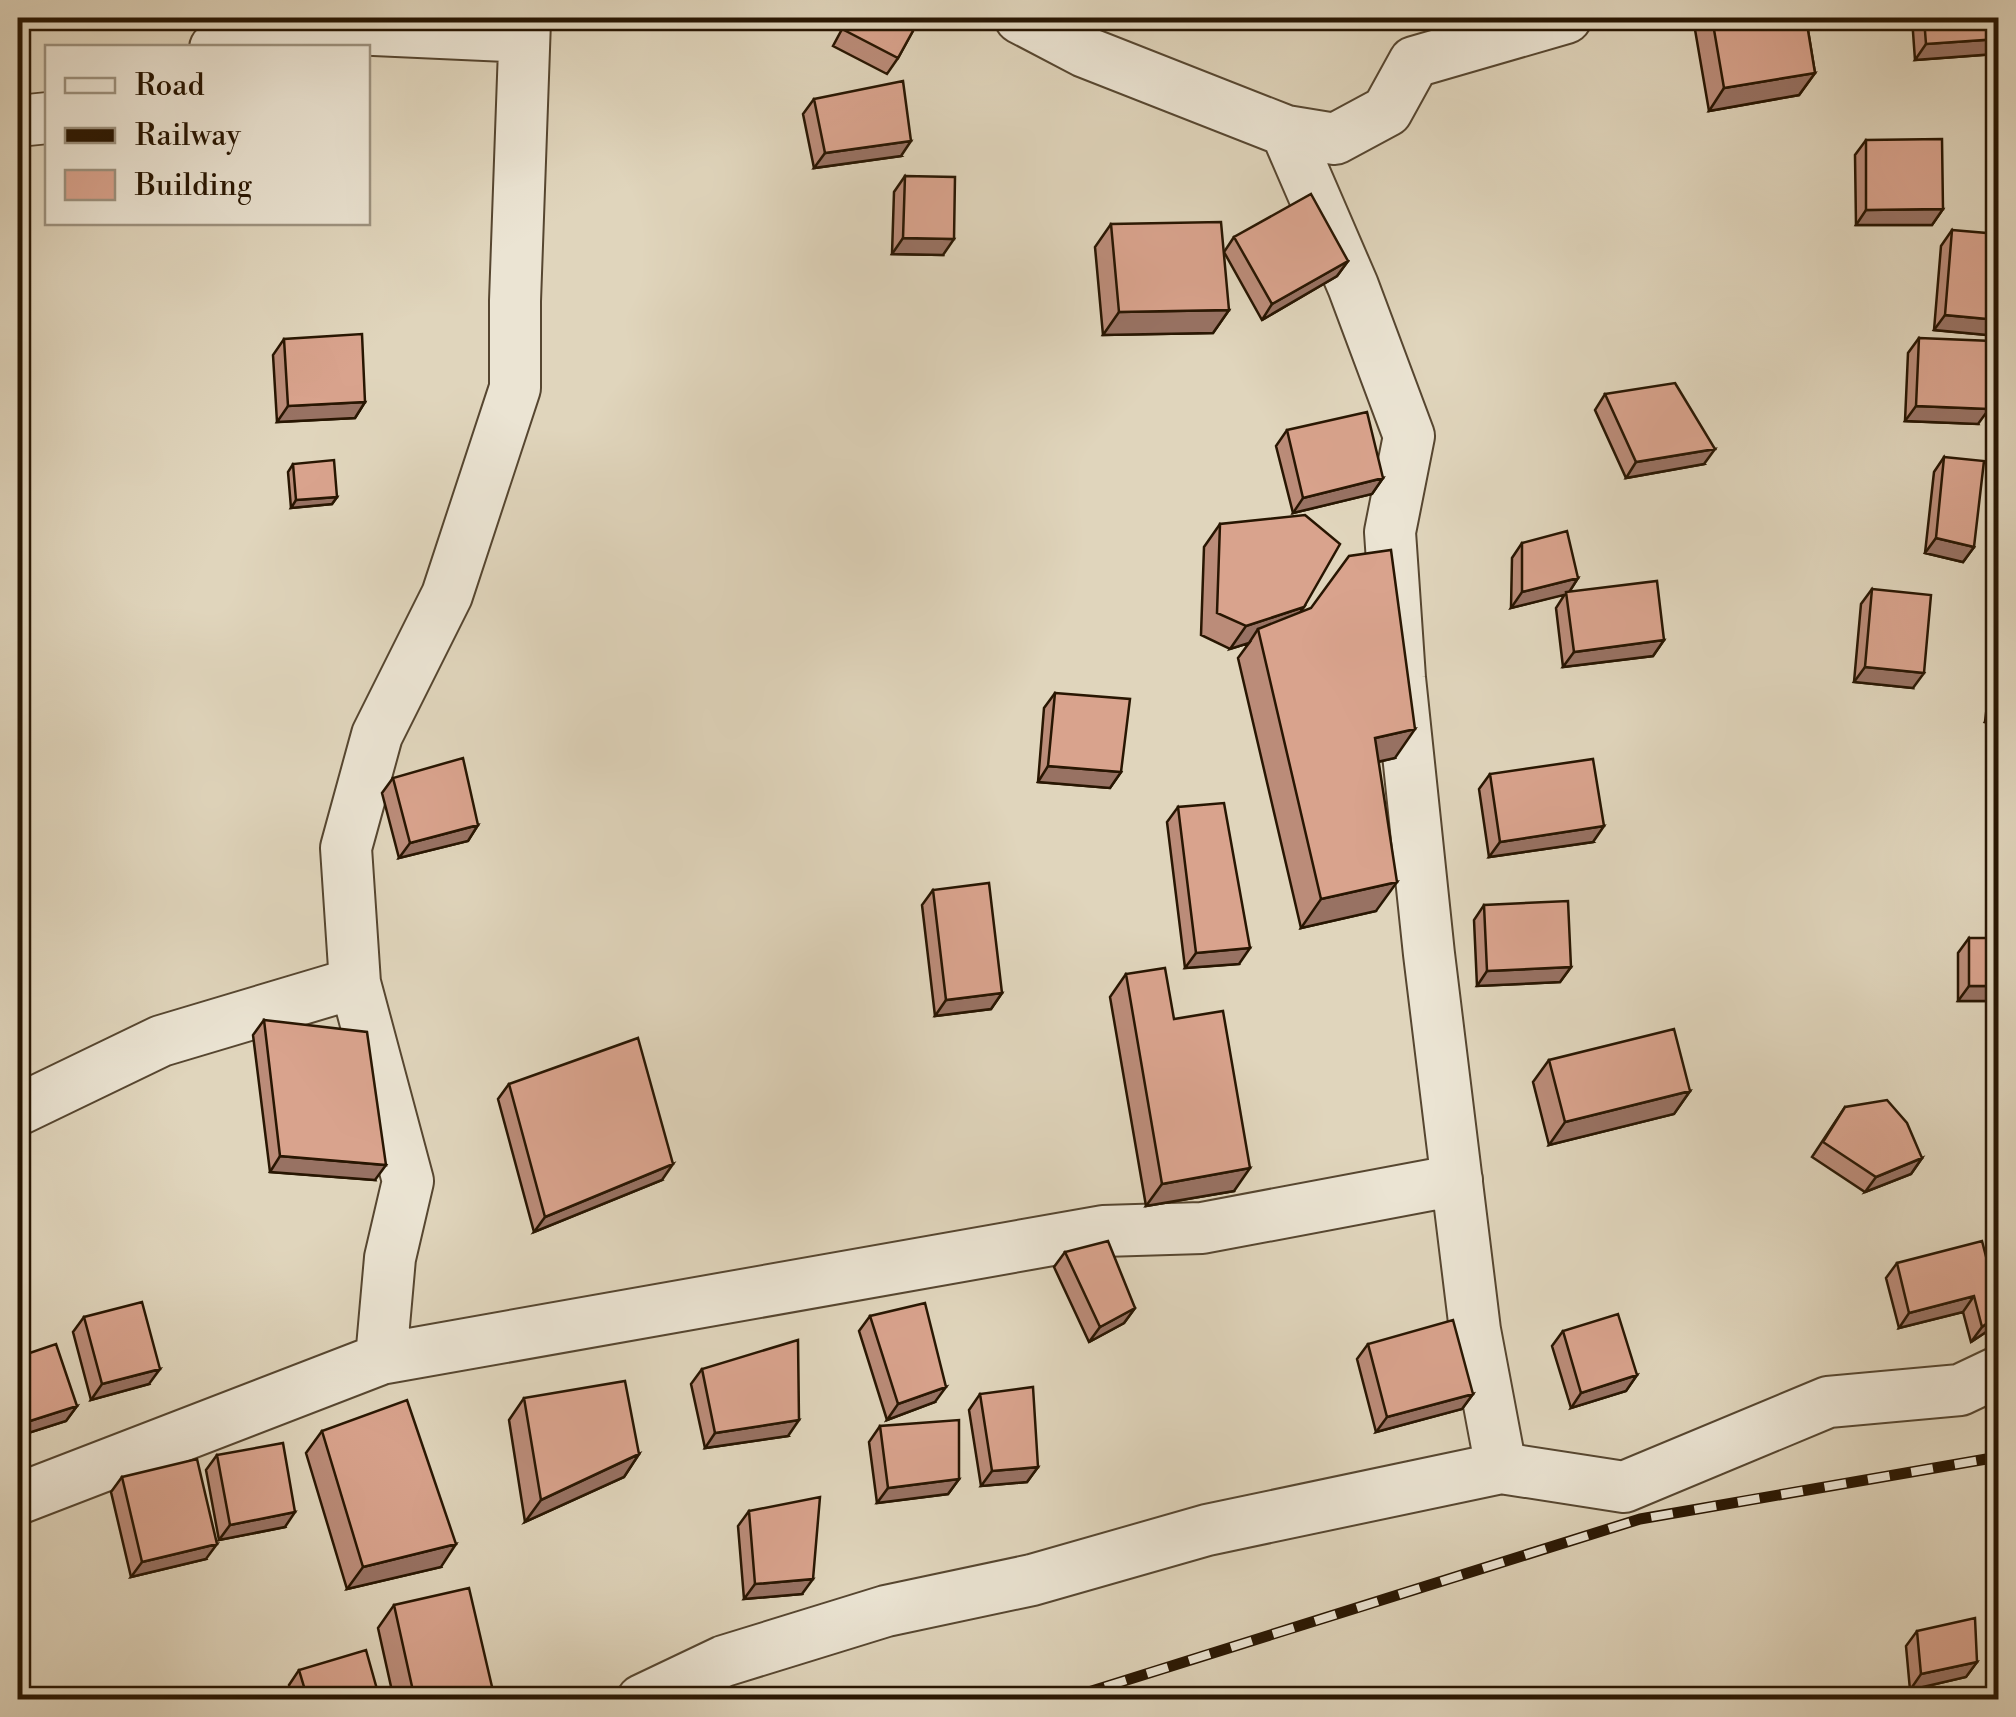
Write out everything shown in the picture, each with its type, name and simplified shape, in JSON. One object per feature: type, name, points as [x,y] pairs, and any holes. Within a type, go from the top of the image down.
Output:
[{"type":"street","points":[[1020,18],[1085,52],[1286,131],[1335,138],[1387,111],[1414,62],[1566,18]]},
{"type":"street","points":[[225,45],[252,36],[330,28],[507,36],[526,19]]},
{"type":"street","points":[[381,1359],[390,1258],[408,1182],[356,983],[346,848],[377,735],[447,595],[515,388],[526,19]]},
{"type":"street","points":[[18,120],[45,118]]},
{"type":"street","points":[[1286,131],[1353,286],[1409,436],[1390,532],[1400,678],[1429,954],[1476,1330],[1502,1468]]},
{"type":"street","points":[[18,1110],[162,1041],[356,983]]},
{"type":"street","points":[[18,1498],[381,1359],[1103,1232],[1202,1228],[1458,1180]]},
{"type":"street","points":[[642,1700],[724,1661],[886,1611],[1032,1580],[1208,1530],[1502,1468],[1624,1487],[1828,1402],[1960,1390],[1998,1372]]},
{"type":"building","points":[[850,18],[920,18],[898,58],[844,30]]},
{"type":"building","points":[[1712,18],[1806,18],[1815,73],[1724,88]]},
{"type":"building","points":[[1924,18],[1998,18],[1998,39],[1926,44]]},
{"type":"building","points":[[903,81],[911,141],[825,153],[814,99]]},
{"type":"building","points":[[1942,139],[1943,209],[1866,210],[1866,140]]},
{"type":"building","points":[[905,176],[955,177],[954,239],[903,238]]},
{"type":"building","points":[[1311,194],[1348,261],[1272,304],[1234,237]]},
{"type":"building","points":[[1221,222],[1229,310],[1119,312],[1111,224]]},
{"type":"building","points":[[1952,230],[1998,234],[1998,320],[1945,315]]},
{"type":"building","points":[[362,334],[365,402],[288,406],[284,339]]},
{"type":"building","points":[[1919,338],[1992,341],[1989,409],[1916,406]]},
{"type":"building","points":[[1675,383],[1715,449],[1636,462],[1605,394]]},
{"type":"building","points":[[1367,412],[1383,478],[1303,498],[1287,430]]},
{"type":"building","points":[[1944,457],[1984,461],[1974,547],[1936,538]]},
{"type":"building","points":[[334,460],[337,497],[296,500],[293,464]]},
{"type":"building","points":[[1305,515],[1340,544],[1304,607],[1246,626],[1217,613],[1220,524]]},
{"type":"building","points":[[1567,531],[1578,578],[1522,592],[1522,543]]},
{"type":"building","points":[[1391,550],[1415,729],[1375,738],[1397,882],[1321,899],[1258,629],[1311,608],[1349,556]]},
{"type":"building","points":[[1657,581],[1664,640],[1574,652],[1566,592]]},
{"type":"building","points":[[1872,589],[1931,595],[1924,673],[1865,667]]},
{"type":"building","points":[[1055,693],[1130,699],[1121,772],[1048,766]]},
{"type":"building","points":[[463,758],[478,825],[410,843],[393,778]]},
{"type":"building","points":[[1593,759],[1604,826],[1500,842],[1490,774]]},
{"type":"building","points":[[1224,803],[1250,948],[1196,953],[1178,807]]},
{"type":"building","points":[[989,883],[1002,993],[946,1000],[933,890]]},
{"type":"building","points":[[1568,901],[1571,967],[1487,971],[1484,905]]},
{"type":"building","points":[[1969,938],[1998,938],[1998,986],[1969,986]]},
{"type":"building","points":[[1165,968],[1174,1019],[1223,1011],[1250,1168],[1162,1184],[1126,974]]},
{"type":"building","points":[[264,1020],[367,1032],[386,1165],[280,1156]]},
{"type":"building","points":[[1674,1029],[1690,1091],[1565,1122],[1549,1060]]},
{"type":"building","points":[[638,1038],[673,1164],[545,1217],[509,1084]]},
{"type":"building","points":[[1887,1100],[1907,1123],[1922,1158],[1876,1177],[1823,1142],[1845,1107]]},
{"type":"building","points":[[1108,1241],[1135,1308],[1100,1327],[1065,1252]]},
{"type":"building","points":[[1982,1241],[1991,1276],[1998,1274],[1998,1315],[1982,1327],[1974,1296],[1909,1313],[1897,1263]]},
{"type":"building","points":[[142,1302],[160,1369],[102,1384],[84,1317]]},
{"type":"building","points":[[925,1303],[946,1387],[898,1404],[870,1316]]},
{"type":"building","points":[[1618,1314],[1637,1375],[1581,1393],[1563,1331]]},
{"type":"building","points":[[1453,1320],[1473,1394],[1387,1417],[1368,1344]]},
{"type":"building","points":[[798,1340],[799,1420],[715,1433],[702,1369]]},
{"type":"building","points":[[56,1344],[77,1406],[30,1421],[18,1383],[18,1357]]},
{"type":"building","points":[[625,1381],[639,1454],[541,1500],[524,1398]]},
{"type":"building","points":[[1033,1387],[1038,1467],[992,1471],[980,1394]]},
{"type":"building","points":[[407,1400],[456,1544],[363,1567],[322,1431]]},
{"type":"building","points":[[959,1420],[959,1479],[888,1488],[880,1426]]},
{"type":"building","points":[[283,1443],[295,1512],[230,1525],[217,1455]]},
{"type":"building","points":[[197,1459],[217,1544],[142,1562],[122,1477]]},
{"type":"building","points":[[820,1497],[813,1579],[755,1584],[749,1511]]},
{"type":"building","points":[[469,1588],[493,1691],[456,1700],[415,1700],[394,1605]]},
{"type":"building","points":[[1975,1618],[1977,1662],[1921,1674],[1917,1631]]},
{"type":"building","points":[[366,1650],[380,1700],[308,1700],[299,1670]]},
{"type":"building","points":[[281,1689],[283,1700],[233,1700]]},
{"type":"railway","points":[[1063,1700],[1640,1519],[1998,1457]]}]
